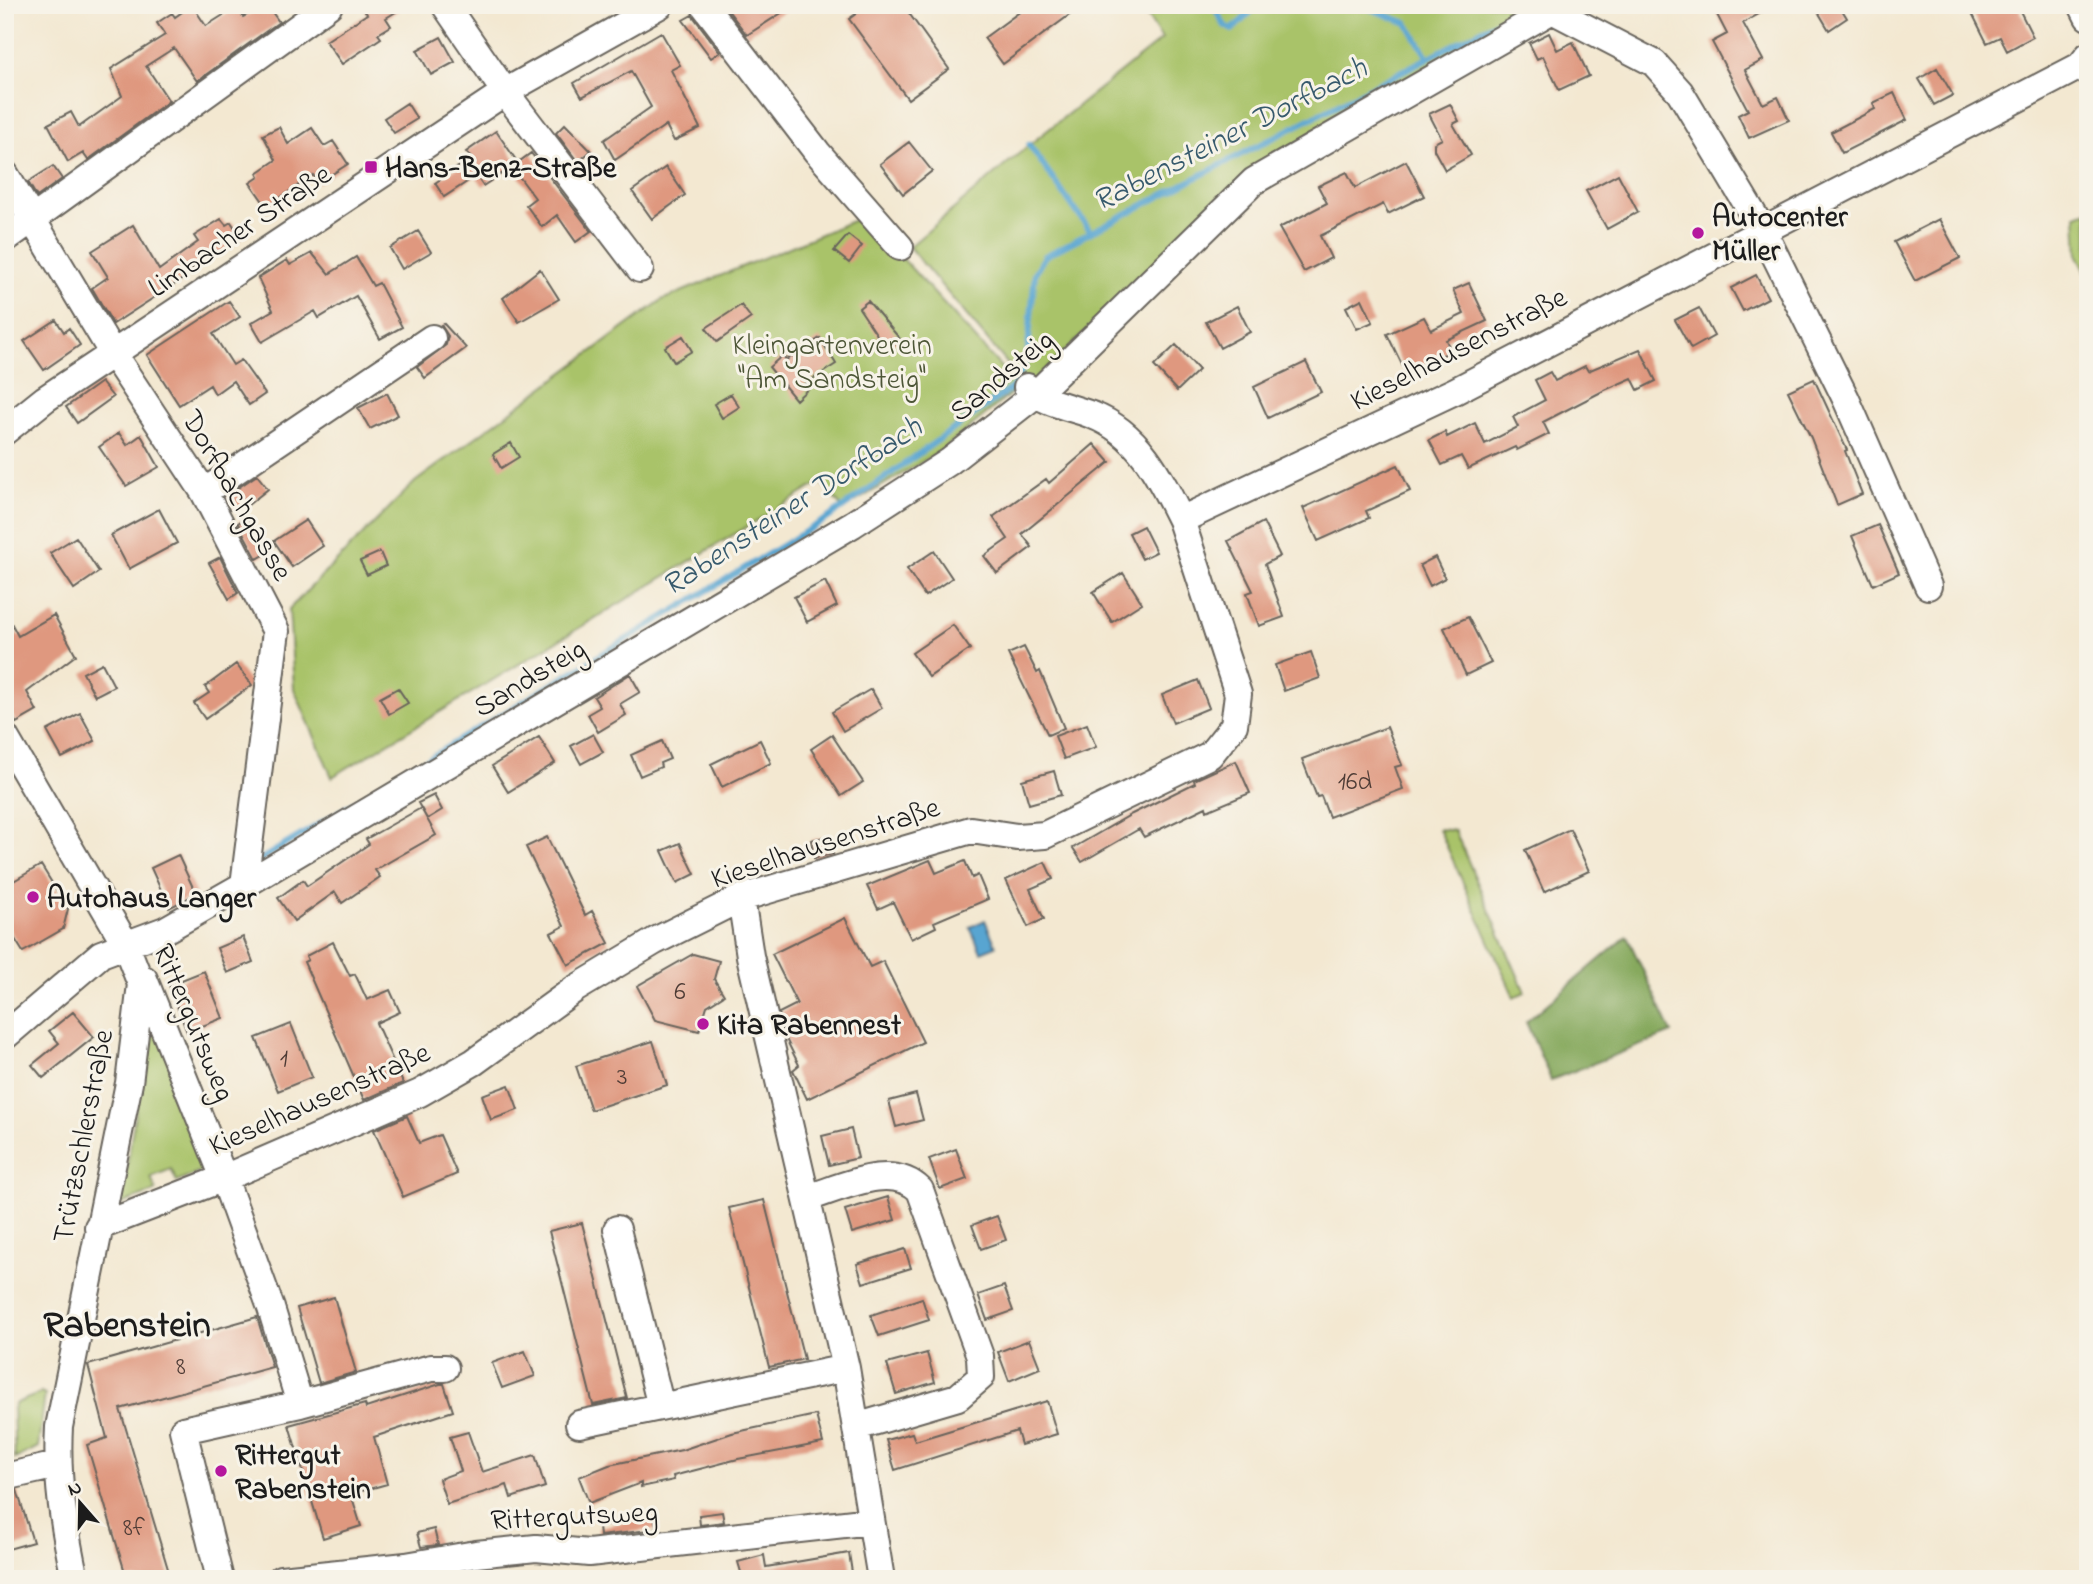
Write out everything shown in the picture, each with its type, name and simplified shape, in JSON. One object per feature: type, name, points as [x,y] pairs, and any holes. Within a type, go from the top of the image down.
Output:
[{"type":"street","points":[[5,239],[329,5]]},
{"type":"street","points":[[445,5],[505,92],[640,269]]},
{"type":"street","name":"Limbacher Straße","points":[[5,431],[45,399],[505,92],[660,5]]},
{"type":"street","points":[[704,5],[817,152],[900,247]]},
{"type":"street","points":[[2082,5],[2088,17]]},
{"type":"street","points":[[1556,8],[1654,63],[1680,92],[1762,229],[1846,399],[1928,586]]},
{"type":"street","name":"Sandsteig","points":[[5,1036],[101,954],[165,930],[244,885],[853,524],[949,462],[1031,391],[1254,181],[1556,8]]},
{"type":"street","name":"Kieselhausenstraße","points":[[1181,520],[1455,390],[2080,66],[2088,56]]},
{"type":"street","name":"Dorfbachgasse","points":[[5,174],[113,354],[204,492],[276,631],[244,885]]},
{"type":"street","points":[[204,492],[432,338]]},
{"type":"street","name":"Kieselhausenstraße","points":[[98,1227],[224,1178],[420,1093],[474,1062],[575,989],[655,942],[741,898],[971,830],[1017,837],[1045,835],[1210,755],[1234,725],[1238,694],[1181,520],[1160,477],[1134,440],[1095,416],[1031,391]]},
{"type":"street","name":"Trützschlerstraße","points":[[5,737],[125,943],[141,984],[129,1083],[59,1427],[57,1465],[61,1514],[75,1579]]},
{"type":"street","points":[[741,898],[750,956],[846,1368],[881,1579]]},
{"type":"street","name":"Rittergutsweg","points":[[125,943],[152,994],[224,1178],[271,1308],[300,1404]]},
{"type":"street","points":[[807,1198],[878,1178],[896,1176],[911,1181],[920,1190],[980,1356],[981,1377],[958,1397],[856,1427]]},
{"type":"street","points":[[617,1229],[661,1407]]},
{"type":"street","points":[[220,1579],[183,1430],[300,1404],[366,1384],[445,1368]]},
{"type":"street","points":[[579,1424],[846,1368]]},
{"type":"street","points":[[5,1477],[57,1465]]},
{"type":"street","name":"Rittergutsweg","points":[[281,1579],[406,1566],[512,1550],[536,1548],[589,1553],[871,1521]]},
{"type":"green space","points":[[1140,5],[1549,5],[1244,183],[1027,387],[909,247],[1029,145],[1162,39]]},
{"type":"green space","points":[[2088,211],[2088,276],[2078,256],[2076,215]]},
{"type":"green space","name":"Kleingartenverein \"Am Sandsteig\"","points":[[864,216],[1019,387],[942,450],[843,509],[821,482],[332,777],[294,689],[289,609],[415,482],[662,300]]},
{"type":"green space","points":[[1439,829],[1455,831],[1525,992],[1514,997]]},
{"type":"green space","points":[[1627,936],[1672,1033],[1551,1080],[1526,1022]]},
{"type":"green space","points":[[151,1013],[210,1168],[177,1182],[171,1169],[151,1177],[156,1191],[121,1204]]},
{"type":"green space","points":[[41,1393],[45,1395],[38,1447],[15,1459],[13,1408],[16,1403]]},
{"type":"water","points":[[985,920],[996,946],[981,952],[970,927]]},
{"type":"building","points":[[192,5],[206,26],[236,7],[243,17],[267,5],[279,22],[197,81],[174,48],[146,66],[169,101],[88,160],[83,153],[68,162],[48,124],[71,112],[79,127],[122,96],[111,69],[165,35],[157,23],[172,13],[175,17]]},
{"type":"building","points":[[361,5],[407,5],[386,18],[391,26],[378,34],[381,38],[342,64],[326,41],[367,14]]},
{"type":"building","points":[[724,5],[794,5],[747,35]]},
{"type":"building","points":[[868,5],[903,5],[949,69],[908,99],[849,19]]},
{"type":"building","points":[[1029,5],[1083,5],[1003,64],[984,38]]},
{"type":"building","points":[[1712,5],[1775,5],[1743,23],[1763,60],[1745,70],[1763,104],[1778,97],[1789,120],[1749,138],[1738,115],[1748,110],[1712,42],[1727,34]]},
{"type":"building","points":[[1814,5],[1839,5],[1847,18],[1829,30]]},
{"type":"building","points":[[1968,5],[2017,5],[2033,37],[2007,51],[2000,37],[1987,43]]},
{"type":"building","points":[[692,15],[720,52],[711,58],[683,20]]},
{"type":"building","points":[[661,32],[680,65],[671,70],[700,128],[674,141],[666,125],[615,160],[604,140],[651,107],[631,71],[582,97],[574,83]]},
{"type":"building","points":[[1549,33],[1557,50],[1573,42],[1589,76],[1559,90],[1543,56],[1537,59],[1529,43]]},
{"type":"building","points":[[441,37],[455,62],[431,75],[417,50]]},
{"type":"building","points":[[1937,68],[1953,95],[1934,105],[1919,79]]},
{"type":"building","points":[[1894,93],[1907,120],[1842,153],[1831,132],[1875,109],[1873,103]]},
{"type":"building","points":[[407,103],[417,119],[394,133],[384,118]]},
{"type":"building","points":[[1450,104],[1459,121],[1453,124],[1471,155],[1445,170],[1434,150],[1434,143],[1442,139],[1429,114]]},
{"type":"building","points":[[565,124],[591,151],[578,162],[556,133]]},
{"type":"building","points":[[279,127],[288,144],[312,128],[324,146],[333,141],[348,164],[318,183],[313,175],[267,207],[250,183],[259,177],[257,173],[276,160],[263,135]]},
{"type":"building","points":[[496,131],[518,163],[483,186],[476,176],[444,197],[435,183],[471,158],[466,152]]},
{"type":"building","points":[[909,142],[932,171],[903,194],[880,164]]},
{"type":"building","points":[[531,153],[591,231],[576,242],[557,215],[542,227],[526,205],[535,198],[512,167]]},
{"type":"building","points":[[1406,161],[1424,196],[1388,214],[1383,204],[1320,236],[1331,258],[1304,272],[1279,228],[1327,203],[1318,186],[1347,172],[1355,188]]},
{"type":"building","points":[[53,166],[62,179],[37,197],[28,182]]},
{"type":"building","points":[[666,167],[685,195],[652,219],[632,191]]},
{"type":"building","points":[[1618,174],[1638,212],[1607,229],[1586,191]]},
{"type":"building","points":[[221,219],[226,225],[231,222],[242,238],[218,254],[216,251],[190,270],[192,273],[113,324],[92,288],[108,277],[92,251],[133,225],[159,270],[198,242],[194,236]]},
{"type":"building","points":[[1939,219],[1960,258],[1915,281],[1894,242]]},
{"type":"building","points":[[418,231],[431,252],[402,269],[390,248]]},
{"type":"building","points":[[848,235],[862,246],[849,263],[834,251]]},
{"type":"building","points":[[312,253],[329,274],[356,257],[373,286],[379,283],[402,327],[380,339],[356,296],[319,318],[315,311],[262,342],[251,323],[273,310],[258,278],[287,260],[290,265]]},
{"type":"building","points":[[540,269],[559,299],[519,322],[503,298]]},
{"type":"building","points":[[1756,275],[1768,298],[1743,311],[1731,288]]},
{"type":"building","points":[[1469,283],[1487,321],[1446,340],[1451,351],[1406,373],[1387,334],[1424,317],[1431,330],[1464,314],[1453,290]]},
{"type":"building","points":[[1362,299],[1373,322],[1357,329],[1346,307]]},
{"type":"building","points":[[229,301],[240,317],[213,334],[233,365],[241,360],[265,394],[249,405],[233,381],[215,394],[210,385],[179,405],[147,355]]},
{"type":"building","points":[[868,301],[900,339],[887,350],[859,308]]},
{"type":"building","points":[[741,305],[751,318],[717,342],[706,328]]},
{"type":"building","points":[[1237,306],[1250,332],[1220,348],[1206,322]]},
{"type":"building","points":[[1699,308],[1714,336],[1691,349],[1675,320]]},
{"type":"building","points":[[56,320],[64,332],[69,328],[80,345],[44,370],[24,341]]},
{"type":"building","points":[[444,324],[466,348],[425,378],[417,367],[446,345],[448,336],[441,325]]},
{"type":"building","points":[[683,336],[692,351],[674,362],[665,347]]},
{"type":"building","points":[[820,338],[836,364],[805,384],[809,388],[796,400],[769,367],[783,355],[786,360]]},
{"type":"building","points":[[1176,345],[1199,370],[1177,391],[1154,366]]},
{"type":"building","points":[[1640,349],[1656,381],[1638,390],[1632,378],[1605,390],[1543,422],[1549,434],[1517,450],[1515,447],[1468,469],[1461,456],[1442,465],[1429,440],[1445,432],[1447,437],[1475,423],[1485,444],[1518,427],[1513,417],[1545,400],[1535,380],[1550,372],[1555,381],[1585,366],[1588,371]]},
{"type":"building","points":[[1306,362],[1321,392],[1268,418],[1254,387]]},
{"type":"building","points":[[1814,379],[1847,450],[1845,451],[1862,494],[1837,505],[1811,438],[1788,391]]},
{"type":"building","points":[[101,382],[113,397],[77,423],[66,407]]},
{"type":"building","points":[[387,393],[398,415],[370,429],[358,408]]},
{"type":"building","points":[[731,394],[739,407],[722,418],[714,404]]},
{"type":"building","points":[[119,433],[127,445],[141,435],[159,467],[126,486],[99,447]]},
{"type":"building","points":[[511,443],[519,457],[501,468],[493,454]]},
{"type":"building","points":[[1094,444],[1110,462],[1022,534],[1032,547],[997,573],[984,556],[1008,539],[993,517],[1046,479],[1049,483]]},
{"type":"building","points":[[1398,465],[1410,491],[1366,511],[1369,518],[1318,541],[1303,508]]},
{"type":"building","points":[[257,475],[268,489],[239,512],[226,496]]},
{"type":"building","points":[[159,509],[177,543],[129,569],[111,535]]},
{"type":"building","points":[[247,517],[269,552],[257,559],[238,523]]},
{"type":"building","points":[[306,520],[323,546],[292,567],[274,541]]},
{"type":"building","points":[[1263,522],[1280,556],[1265,564],[1284,617],[1259,626],[1247,593],[1253,591],[1228,541]]},
{"type":"building","points":[[1878,525],[1899,573],[1873,585],[1852,536]]},
{"type":"building","points":[[1143,526],[1156,552],[1142,559],[1129,533]]},
{"type":"building","points":[[76,537],[99,572],[74,589],[50,553]]},
{"type":"building","points":[[934,551],[952,578],[925,596],[907,569]]},
{"type":"building","points":[[380,552],[386,566],[367,575],[360,561]]},
{"type":"building","points":[[220,557],[238,593],[229,599],[209,563]]},
{"type":"building","points":[[1435,557],[1445,578],[1430,586],[1420,565]]},
{"type":"building","points":[[1123,573],[1142,603],[1112,622],[1093,592]]},
{"type":"building","points":[[825,581],[837,606],[807,622],[794,597]]},
{"type":"building","points":[[5,611],[18,636],[54,615],[76,655],[27,692],[37,711],[16,723],[5,702]]},
{"type":"building","points":[[1468,617],[1491,663],[1466,675],[1444,628]]},
{"type":"building","points":[[953,625],[970,649],[929,677],[912,653]]},
{"type":"building","points":[[1024,647],[1037,673],[1040,671],[1064,728],[1048,735],[1008,654]]},
{"type":"building","points":[[1311,652],[1320,678],[1284,691],[1275,665]]},
{"type":"building","points":[[102,663],[114,686],[95,696],[83,673]]},
{"type":"building","points":[[236,664],[252,685],[205,719],[194,703],[209,693],[205,687]]},
{"type":"building","points":[[630,674],[640,692],[620,704],[626,715],[598,732],[588,714],[600,707],[594,697]]},
{"type":"building","points":[[1198,680],[1209,708],[1173,723],[1162,695]]},
{"type":"building","points":[[398,688],[408,703],[389,714],[380,698]]},
{"type":"building","points":[[871,689],[882,708],[843,731],[832,712]]},
{"type":"building","points":[[80,713],[95,741],[62,758],[47,731]]},
{"type":"building","points":[[1087,724],[1096,747],[1064,759],[1055,736]]},
{"type":"building","points":[[1387,727],[1402,765],[1395,767],[1403,789],[1329,817],[1321,796],[1317,797],[1302,759]]},
{"type":"building","points":[[593,734],[603,752],[581,764],[571,746]]},
{"type":"building","points":[[832,735],[863,782],[841,796],[811,749]]},
{"type":"building","points":[[539,737],[555,763],[508,792],[492,766]]},
{"type":"building","points":[[760,740],[771,763],[722,787],[711,764]]},
{"type":"building","points":[[662,741],[670,759],[660,763],[661,767],[640,776],[631,755]]},
{"type":"building","points":[[1236,761],[1250,793],[1207,811],[1206,807],[1144,837],[1139,829],[1082,862],[1073,848],[1132,814],[1195,783],[1194,780]]},
{"type":"building","points":[[1054,771],[1061,795],[1029,804],[1022,780]]},
{"type":"building","points":[[434,795],[442,810],[427,819],[418,803]]},
{"type":"building","points":[[421,808],[436,835],[375,870],[380,877],[342,903],[335,892],[294,921],[278,898],[303,880],[307,886],[369,844],[366,839]]},
{"type":"building","points":[[1570,829],[1589,871],[1544,892],[1525,850]]},
{"type":"building","points":[[829,836],[833,854],[814,858],[811,840]]},
{"type":"building","points":[[547,837],[585,915],[592,911],[609,943],[568,965],[551,933],[564,926],[526,847]]},
{"type":"building","points":[[680,843],[695,874],[677,883],[662,851]]},
{"type":"building","points":[[178,855],[196,894],[169,908],[151,868]]},
{"type":"building","points":[[930,860],[936,873],[965,861],[972,878],[978,875],[988,899],[934,922],[936,927],[911,939],[893,902],[878,909],[867,886]]},
{"type":"building","points":[[1045,862],[1053,879],[1030,889],[1044,919],[1028,927],[1006,880]]},
{"type":"building","name":"Autohaus Langer","points":[[41,865],[68,909],[63,929],[23,952],[5,923],[5,886]]},
{"type":"building","points":[[845,918],[870,967],[883,961],[923,1042],[807,1099],[793,1070],[799,1065],[785,1037],[779,1013],[797,1004],[772,954]]},
{"type":"building","points":[[243,937],[253,962],[227,973],[217,948]]},
{"type":"building","points":[[333,942],[350,976],[355,974],[367,1000],[390,990],[400,1012],[376,1023],[403,1083],[364,1100],[304,962],[308,960],[306,956]]},
{"type":"building","points":[[693,954],[719,961],[714,979],[724,995],[707,1006],[699,1031],[655,1020],[637,986]]},
{"type":"building","points":[[204,971],[223,1018],[187,1032],[169,985]]},
{"type":"building","points":[[73,1012],[94,1037],[43,1078],[32,1065],[59,1043],[49,1031]]},
{"type":"building","points":[[291,1024],[312,1077],[278,1091],[256,1038]]},
{"type":"building","points":[[653,1041],[667,1085],[591,1110],[576,1066]]},
{"type":"building","points":[[509,1085],[518,1110],[491,1120],[482,1095]]},
{"type":"building","points":[[916,1094],[923,1120],[896,1127],[889,1101]]},
{"type":"building","points":[[407,1116],[419,1143],[440,1135],[457,1174],[403,1197],[374,1130]]},
{"type":"building","points":[[851,1129],[858,1158],[829,1165],[822,1136]]},
{"type":"building","points":[[956,1149],[967,1179],[940,1189],[929,1159]]},
{"type":"building","points":[[888,1197],[895,1220],[852,1233],[845,1210]]},
{"type":"building","points":[[764,1200],[804,1359],[769,1367],[729,1208]]},
{"type":"building","points":[[997,1216],[1006,1240],[981,1249],[972,1225]]},
{"type":"building","points":[[582,1223],[627,1398],[593,1405],[549,1231]]},
{"type":"building","points":[[905,1249],[911,1268],[863,1283],[857,1264]]},
{"type":"building","points":[[1004,1286],[1013,1311],[987,1320],[978,1295]]},
{"type":"building","points":[[334,1297],[356,1372],[319,1383],[297,1308]]},
{"type":"building","points":[[922,1298],[929,1320],[879,1336],[871,1315]]},
{"type":"building","points":[[257,1317],[272,1367],[120,1409],[171,1579],[127,1579],[87,1445],[107,1438],[88,1365]]},
{"type":"building","points":[[1029,1340],[1040,1368],[1009,1381],[998,1352]]},
{"type":"building","points":[[525,1351],[535,1376],[502,1388],[492,1363]]},
{"type":"building","points":[[927,1353],[935,1382],[896,1394],[887,1364]]},
{"type":"building","points":[[444,1384],[453,1411],[374,1437],[387,1484],[351,1494],[361,1526],[323,1538],[289,1425],[365,1404],[366,1408]]},
{"type":"building","points":[[1047,1401],[1057,1434],[1021,1445],[1017,1431],[895,1470],[886,1440],[912,1433],[915,1441]]},
{"type":"building","points":[[816,1415],[823,1443],[738,1459],[673,1476],[674,1480],[641,1487],[641,1483],[589,1503],[579,1477],[609,1465],[682,1450],[732,1433]]},
{"type":"building","points":[[468,1432],[482,1472],[535,1455],[545,1487],[511,1498],[507,1485],[447,1504],[439,1479],[461,1471],[450,1437]]},
{"type":"building","points":[[17,1490],[33,1542],[5,1550],[5,1492]]},
{"type":"building","points":[[722,1512],[724,1522],[700,1525],[699,1515]]},
{"type":"building","points":[[654,1516],[657,1529],[600,1536],[599,1527]]},
{"type":"building","points":[[434,1529],[438,1545],[421,1547],[417,1533]]},
{"type":"building","points":[[849,1553],[853,1579],[743,1579],[738,1562],[764,1555],[766,1567]]},
{"type":"waterway","points":[[1214,7],[1225,26],[1232,30],[1258,5]]},
{"type":"waterway","points":[[1360,5],[1407,23],[1428,58]]},
{"type":"waterway","name":"Rabensteiner Dorfbach","points":[[258,861],[828,518],[1013,387],[1027,359],[1035,273],[1045,256],[1530,5]]},
{"type":"waterway","points":[[1029,145],[1091,232]]},
{"type":"place","name":"Hans-Benz-Straße","points":[[371,167]]},
{"type":"place","name":"Autocenter Müller","points":[[1698,233]]},
{"type":"place","name":"Autohaus Langer","points":[[33,897]]},
{"type":"place","name":"Kita Rabennest","points":[[703,1024]]},
{"type":"place","name":"Rittergut Rabenstein","points":[[221,1471]]},
{"type":"district","name":"Rabenstein","points":[[127,1323]]}]
